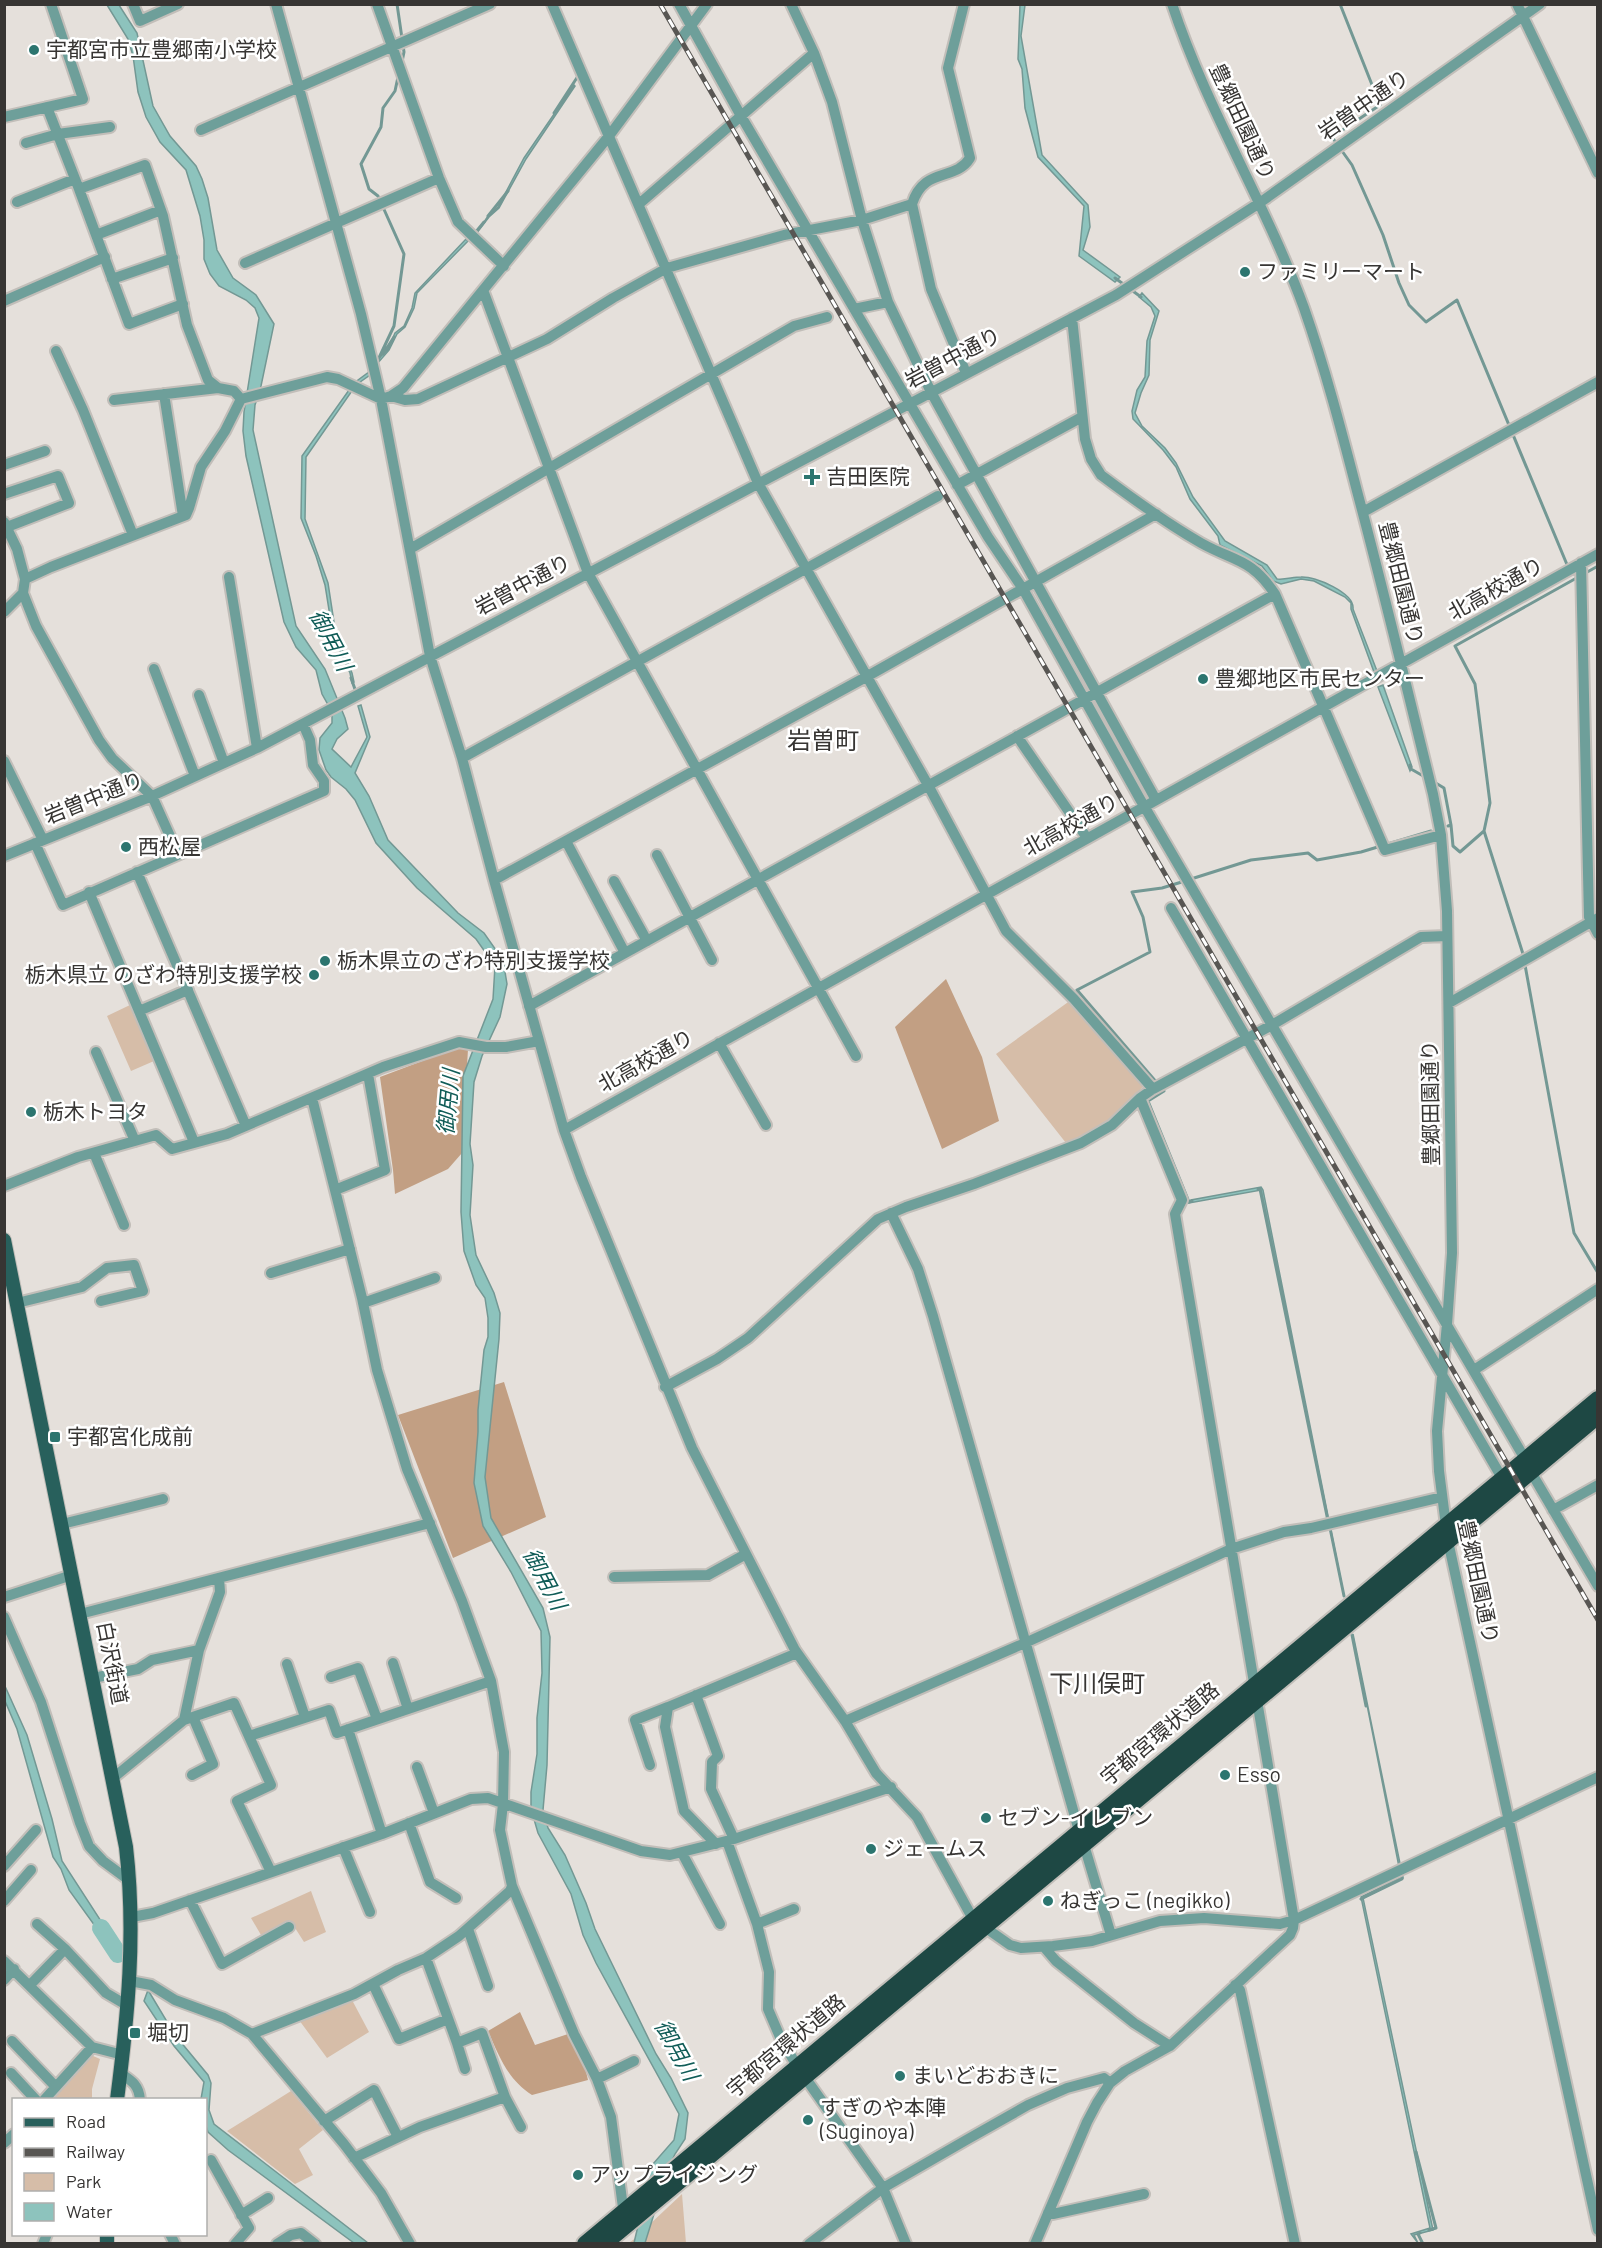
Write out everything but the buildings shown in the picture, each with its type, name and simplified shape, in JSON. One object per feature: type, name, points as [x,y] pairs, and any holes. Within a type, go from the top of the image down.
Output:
[{"type":"highway","name":"宇都宮環状道路","points":[[585,2244],[626,2218],[1254,1694],[1448,1541],[1598,1399]]},
{"type":"highway","name":"宇都宮環状道路","points":[[1254,1694],[1446,1524],[1502,1478],[1528,1466],[1598,1416]]},
{"type":"highway","name":"宇都宮環状道路","points":[[604,2244],[626,2218]]},
{"type":"main road","name":"白沢街道","points":[[4,1240],[113,1778],[130,1881],[132,1917],[130,1981],[117,2098]]},
{"type":"street","points":[[4,117],[83,99],[51,4]]},
{"type":"street","points":[[133,4],[140,21],[178,4]]},
{"type":"street","points":[[276,4],[386,397],[430,656],[462,758],[564,1130],[665,1387],[692,1448],[797,1653],[845,1721],[876,1773],[917,1817],[979,1923],[1010,1945],[1021,1948],[1092,1941],[1160,1921],[1204,1918],[1280,1924],[1294,1920],[1598,1778]]},
{"type":"street","points":[[377,4],[439,178],[458,222],[504,266]]},
{"type":"street","points":[[201,130],[490,4]]},
{"type":"street","points":[[552,4],[758,483],[928,785],[1006,931],[1074,999],[1153,1089]]},
{"type":"street","points":[[679,4],[741,116],[987,537],[1023,590],[1144,807],[1448,1324],[1598,1586]]},
{"type":"street","points":[[386,397],[403,388],[504,266],[609,136],[707,4]]},
{"type":"street","points":[[791,4],[832,102],[862,220],[888,302],[931,392],[1156,800]]},
{"type":"street","points":[[964,4],[948,68],[970,158],[966,165],[932,178],[920,186],[912,204],[930,289],[966,373]]},
{"type":"street","name":"豊郷田園通り","points":[[1172,4],[1186,45],[1218,121],[1290,274],[1319,351],[1363,512],[1433,794],[1441,835],[1449,1003],[1452,1252],[1448,1324],[1437,1431],[1442,1497],[1448,1541],[1594,2202],[1598,2230]]},
{"type":"street","points":[[1517,4],[1598,173]]},
{"type":"street","name":"岩曽中通り","points":[[4,856],[152,796],[257,748],[1143,279],[1258,204],[1540,4]]},
{"type":"street","points":[[639,204],[813,53]]},
{"type":"street","points":[[47,107],[129,324],[183,304]]},
{"type":"street","points":[[27,143],[58,134],[110,126]]},
{"type":"street","points":[[17,202],[145,165],[161,210],[187,325],[208,380],[218,388]]},
{"type":"street","points":[[245,263],[439,178]]},
{"type":"street","points":[[25,579],[183,516],[189,508],[201,467],[225,431],[241,399],[327,377],[386,397],[405,400],[418,399],[547,339],[613,297],[667,268],[784,235],[862,220],[912,204]]},
{"type":"street","points":[[96,235],[161,210]]},
{"type":"street","points":[[4,301],[105,257]]},
{"type":"street","points":[[112,279],[173,258]]},
{"type":"street","points":[[483,290],[588,573],[856,1056]]},
{"type":"street","points":[[854,309],[888,302]]},
{"type":"street","points":[[410,549],[794,326],[827,317]]},
{"type":"street","points":[[1072,318],[1085,439],[1091,459],[1101,475],[1202,543],[1248,565],[1263,577],[1275,594],[1385,850],[1441,835]]},
{"type":"street","points":[[56,351],[133,535]]},
{"type":"street","points":[[1363,512],[1598,382]]},
{"type":"street","points":[[114,400],[218,388],[234,391],[241,399]]},
{"type":"street","points":[[164,394],[183,516]]},
{"type":"street","points":[[957,485],[1082,417]]},
{"type":"street","points":[[4,465],[45,451]]},
{"type":"street","points":[[4,494],[58,476],[69,503],[6,524],[17,549],[25,579],[23,593],[36,627],[99,740],[112,758],[152,796],[178,854]]},
{"type":"street","points":[[462,758],[938,496]]},
{"type":"street","points":[[494,880],[866,677],[1156,514]]},
{"type":"street","name":"北高校通り","points":[[564,1130],[1598,554]]},
{"type":"street","points":[[1581,563],[1594,920],[1598,934]]},
{"type":"street","points":[[229,577],[257,748]]},
{"type":"street","points":[[4,612],[23,593]]},
{"type":"street","points":[[529,1006],[1275,594]]},
{"type":"street","points":[[154,669],[195,776]]},
{"type":"street","points":[[199,695],[224,763]]},
{"type":"street","points":[[4,761],[63,905],[324,791],[324,781],[313,765],[310,740],[303,724]]},
{"type":"street","points":[[1017,736],[1087,838]]},
{"type":"street","points":[[566,841],[625,953]]},
{"type":"street","points":[[657,855],[712,960]]},
{"type":"street","points":[[136,872],[246,1126]]},
{"type":"street","points":[[614,881],[647,941]]},
{"type":"street","points":[[89,892],[194,1142]]},
{"type":"street","points":[[1172,908],[1502,1478]]},
{"type":"street","points":[[1449,1003],[1594,920]]},
{"type":"street","points":[[665,1387],[717,1359],[748,1338],[878,1219],[1081,1143],[1112,1125],[1140,1098],[1153,1089],[1272,1025],[1421,937],[1447,936]]},
{"type":"street","points":[[139,1011],[188,990]]},
{"type":"street","points":[[4,1186],[94,1153],[156,1135],[172,1149],[227,1134],[368,1074],[459,1041],[486,1047],[506,1047],[539,1041]]},
{"type":"street","points":[[719,1043],[766,1125]]},
{"type":"street","points":[[96,1052],[135,1141]]},
{"type":"street","points":[[335,1190],[385,1170],[368,1074]]},
{"type":"street","points":[[312,1098],[384,1392],[408,1469],[462,1601],[491,1681],[504,1752],[500,1830],[512,1886],[574,2034],[597,2079],[611,2117],[626,2218]]},
{"type":"street","points":[[1035,2244],[1087,2122],[1096,2103],[1110,2083],[1125,2071],[1170,2046],[1290,1935],[1294,1920],[1254,1694],[1175,1214],[1182,1200],[1140,1098]]},
{"type":"street","points":[[94,1153],[124,1225]]},
{"type":"street","points":[[891,1213],[918,1269],[933,1317],[1081,1838],[1111,1935]]},
{"type":"street","points":[[271,1273],[350,1250]]},
{"type":"street","points":[[17,1303],[82,1287],[107,1268],[134,1265],[143,1291],[101,1301]]},
{"type":"street","points":[[363,1303],[435,1278]]},
{"type":"street","points":[[1474,1370],[1598,1289]]},
{"type":"street","points":[[1553,1510],[1598,1485]]},
{"type":"street","points":[[845,1721],[1025,1643],[1231,1549],[1284,1532],[1311,1528],[1442,1497]]},
{"type":"street","points":[[62,1524],[163,1499]]},
{"type":"street","points":[[80,1614],[430,1523]]},
{"type":"street","points":[[614,1577],[708,1575],[746,1554]]},
{"type":"street","points":[[4,1597],[72,1575]]},
{"type":"street","points":[[192,1775],[213,1764],[189,1719],[199,1650],[220,1592],[219,1578]]},
{"type":"street","points":[[4,1617],[41,1702],[89,1846],[103,1861],[130,1881]]},
{"type":"street","points":[[93,1678],[138,1669],[152,1660],[199,1650]]},
{"type":"street","points":[[650,1766],[635,1720],[797,1653]]},
{"type":"street","points":[[393,1663],[408,1709]]},
{"type":"street","points":[[287,1664],[305,1717]]},
{"type":"street","points":[[331,1677],[358,1668],[377,1719]]},
{"type":"street","points":[[249,1736],[329,1710],[337,1733],[491,1681]]},
{"type":"street","points":[[696,1695],[718,1756],[712,1762],[711,1789],[726,1841],[758,1924],[769,1972],[768,2009],[780,2037],[801,2071],[883,2188],[906,2244]]},
{"type":"street","points":[[113,1778],[189,1719],[234,1702],[272,1785],[237,1801],[271,1872]]},
{"type":"street","points":[[668,1707],[665,1727],[684,1810],[726,1841]]},
{"type":"street","points":[[348,1729],[382,1834]]},
{"type":"street","points":[[417,1767],[434,1813]]},
{"type":"street","points":[[132,1917],[153,1913],[382,1834],[471,1799],[488,1798],[640,1851],[670,1855],[726,1841],[891,1787]]},
{"type":"street","points":[[409,1823],[430,1882],[456,1898]]},
{"type":"street","points":[[4,1866],[36,1830]]},
{"type":"street","points":[[343,1847],[370,1912]]},
{"type":"street","points":[[682,1852],[720,1923]]},
{"type":"street","points":[[5,1899],[31,1870]]},
{"type":"street","points":[[252,2034],[354,1994],[448,1946],[510,1891],[512,1886]]},
{"type":"street","points":[[190,1900],[222,1964],[289,1927]]},
{"type":"street","points":[[758,1924],[794,1909]]},
{"type":"street","points":[[37,1924],[65,1949],[106,1993],[128,2006]]},
{"type":"street","points":[[468,1929],[488,1986]]},
{"type":"street","points":[[1044,1947],[1064,1968],[1134,2023],[1170,2046]]},
{"type":"street","points":[[30,1985],[65,1949]]},
{"type":"street","points":[[426,1958],[465,2069]]},
{"type":"street","points":[[4,1961],[92,2047],[123,2055]]},
{"type":"street","points":[[4,1980],[14,1969]]},
{"type":"street","points":[[130,1981],[151,1985],[175,2000],[224,2018],[252,2034],[381,2193],[410,2244]]},
{"type":"street","points":[[373,1984],[399,2038],[448,2019]]},
{"type":"street","points":[[1235,1985],[1240,1990],[1295,2244]]},
{"type":"street","points":[[457,2043],[482,2033],[505,2097],[521,2127]]},
{"type":"street","points":[[12,2041],[55,2086]]},
{"type":"street","points":[[46,2098],[92,2047]]},
{"type":"street","points":[[597,2079],[634,2061]]},
{"type":"street","points":[[11,2073],[34,2098]]},
{"type":"street","points":[[120,2073],[133,2082],[139,2091],[140,2098]]},
{"type":"street","points":[[809,2244],[883,2188],[1028,2105],[1085,2083],[1104,2078],[1110,2083]]},
{"type":"street","points":[[324,2121],[374,2090],[398,2137]]},
{"type":"street","points":[[354,2158],[420,2127],[505,2097]]},
{"type":"street","points":[[211,2160],[249,2228],[235,2244]]},
{"type":"street","points":[[1048,2212],[1053,2214],[1144,2194]]},
{"type":"street","points":[[242,2215],[268,2198]]},
{"type":"street","points":[[277,2244],[291,2235],[301,2233],[315,2244]]},
{"type":"green space","points":[[1071,1000],[1145,1085],[1112,1118],[1091,1132],[1066,1143],[996,1054]]},
{"type":"green space","points":[[130,1005],[154,1061],[131,1071],[107,1016]]},
{"type":"green space","points":[[311,1891],[326,1932],[304,1942],[290,1920],[261,1935],[251,1918]]},
{"type":"green space","points":[[352,2000],[369,2032],[327,2058],[299,2020]]},
{"type":"green space","points":[[91,2055],[100,2059],[92,2089],[92,2098],[56,2098],[54,2095]]},
{"type":"green space","points":[[291,2091],[323,2130],[299,2149],[313,2175],[295,2184],[227,2131]]},
{"type":"green space","points":[[682,2194],[686,2243],[627,2244],[633,2240]]},
{"type":"shaded area","points":[[946,979],[982,1057],[999,1121],[942,1149],[895,1027]]},
{"type":"shaded area","points":[[454,1049],[468,1049],[462,1153],[448,1169],[395,1194],[380,1077]]},
{"type":"shaded area","points":[[504,1382],[546,1517],[453,1558],[398,1415]]},
{"type":"shaded area","points":[[520,2012],[535,2045],[568,2034],[584,2063],[588,2080],[532,2095],[510,2075],[488,2031]]},
{"type":"water","points":[[107,5],[119,5],[137,33],[153,106],[170,136],[196,166],[202,179],[208,198],[217,250],[233,278],[256,295],[274,324],[255,405],[253,430],[296,626],[325,669],[348,729],[337,739],[332,749],[351,767],[367,737],[358,706],[361,705],[370,737],[355,773],[369,796],[388,840],[458,913],[484,933],[503,960],[507,984],[500,1017],[482,1056],[474,1082],[470,1144],[473,1165],[470,1215],[476,1255],[494,1293],[500,1313],[485,1477],[491,1518],[543,1608],[550,1637],[547,1765],[543,1810],[548,1828],[565,1855],[595,1929],[656,2054],[688,2113],[685,2139],[668,2169],[645,2243],[634,2243],[652,2165],[674,2140],[679,2114],[596,1963],[583,1935],[571,1894],[538,1833],[531,1809],[531,1792],[537,1754],[537,1718],[542,1673],[541,1631],[511,1572],[483,1526],[474,1483],[478,1410],[484,1350],[488,1337],[488,1318],[485,1298],[476,1285],[464,1251],[461,1212],[463,1076],[493,999],[495,966],[476,939],[417,888],[376,843],[355,800],[326,770],[319,750],[320,738],[332,723],[332,712],[322,694],[316,670],[296,647],[284,622],[246,456],[243,431],[244,412],[259,318],[255,308],[246,300],[219,286],[210,274],[204,259],[200,216],[186,170],[160,142],[146,117],[138,92],[128,39]]},
{"type":"water","points":[[1020,5],[1025,5],[1021,36],[1042,155],[1088,205],[1090,227],[1083,250],[1120,277],[1115,282],[1079,256],[1084,206],[1038,157],[1025,108],[1022,69],[1018,59]]},
{"type":"water","points":[[574,85],[526,159],[499,208],[476,234],[488,216],[498,207],[524,158]]},
{"type":"water","points":[[466,239],[468,241],[417,293],[414,308],[405,327],[397,334],[389,350],[377,364],[375,362],[388,349],[395,333],[404,326],[412,308],[415,293]]},
{"type":"water","points":[[1142,293],[1159,311],[1150,340],[1149,375],[1135,413],[1142,426],[1165,448],[1176,463],[1193,497],[1225,541],[1267,565],[1277,579],[1307,577],[1315,579],[1348,597],[1352,603],[1377,671],[1374,672],[1351,609],[1351,603],[1345,597],[1314,581],[1301,579],[1281,584],[1273,581],[1262,566],[1220,545],[1218,536],[1190,499],[1176,467],[1133,419],[1132,411],[1137,390],[1145,377],[1147,341],[1155,316],[1151,307],[1139,297]]},
{"type":"water","points":[[369,372],[370,375],[356,385],[306,457],[305,519],[328,583],[336,635],[352,673],[354,682],[352,683],[350,673],[333,635],[325,585],[301,518],[302,456],[354,383]]},
{"type":"water","points":[[1383,685],[1412,767],[1410,771],[1378,687]]},
{"type":"water","points":[[1261,1187],[1344,1596],[1261,1190],[1189,1203],[1191,1200]]},
{"type":"water","points":[[1353,1634],[1403,1878],[1363,1898],[1433,2230],[1414,2235],[1418,2243],[1411,2234],[1430,2228],[1361,1897],[1401,1877]]},
{"type":"water","points":[[4,1684],[27,1735],[62,1861],[112,1938],[113,1951],[69,1890],[61,1869],[53,1857],[17,1729],[5,1701]]},
{"type":"water","points":[[148,1990],[175,2035],[208,2075],[211,2083],[209,2110],[214,2124],[368,2243],[354,2243],[228,2150],[208,2132],[207,2098],[201,2098],[204,2082],[174,2046],[144,2001]]},
{"type":"waterway","points":[[397,4],[404,52],[402,62]]},
{"type":"waterway","points":[[1340,4],[1380,105],[1332,137],[1352,165],[1383,235],[1409,305],[1426,322],[1457,300],[1568,567]]},
{"type":"waterway","points":[[554,113],[580,73]]},
{"type":"waterway","points":[[377,362],[394,326],[404,254],[378,196],[369,189],[361,164],[381,127],[383,108],[395,91],[398,77]]},
{"type":"waterway","points":[[488,216],[508,191]]},
{"type":"waterway","points":[[475,233],[484,222]]},
{"type":"waterway","points":[[1115,278],[1141,297]]},
{"type":"waterway","points":[[383,354],[394,337]]},
{"type":"waterway","points":[[1484,831],[1490,803],[1475,684],[1455,646],[1598,566]]},
{"type":"waterway","name":"御用川","points":[[351,678],[356,692]]},
{"type":"waterway","points":[[1410,765],[1411,769],[1425,777]]},
{"type":"waterway","points":[[1434,782],[1444,788],[1451,825]]},
{"type":"waterway","points":[[1448,826],[1451,825],[1453,846],[1460,852],[1484,831],[1523,954],[1574,1233],[1598,1273]]},
{"type":"waterway","points":[[1191,879],[1251,860],[1308,853],[1317,860],[1361,852],[1431,831]]},
{"type":"waterway","points":[[1158,1084],[1077,990],[1150,952],[1143,917],[1132,892],[1162,888],[1185,881]]},
{"type":"waterway","points":[[1162,1089],[1164,1091],[1148,1101],[1189,1202],[1192,1201]]},
{"type":"waterway","points":[[1258,1189],[1260,1189],[1328,1521]]},
{"type":"waterway","points":[[1330,1528],[1344,1596]]},
{"type":"waterway","points":[[1352,1635],[1366,1706]]},
{"type":"waterway","points":[[1361,1899],[1402,1877]]},
{"type":"waterway","points":[[101,1928],[118,1954]]},
{"type":"waterway","points":[[1416,2152],[1436,2228],[1429,2230]]},
{"type":"waterway","points":[[1420,2233],[1418,2234],[1423,2244]]},
{"type":"railway","points":[[660,4],[1598,1620]]},
{"type":"place","name":"宇都宮市立豊郷南小学校","points":[[34,50]]},
{"type":"place","name":"ファミリーマート","points":[[1245,272]]},
{"type":"place","name":"吉田医院","points":[[812,477]]},
{"type":"place","name":"豊郷地区市民センター","points":[[1203,679]]},
{"type":"place","name":"西松屋","points":[[126,847]]},
{"type":"place","name":"栃木県立のざわ特別支援学校","points":[[325,961]]},
{"type":"place","name":"栃木県立 のざわ特別支援学校","points":[[314,975]]},
{"type":"place","name":"栃木トヨタ","points":[[31,1112]]},
{"type":"place","name":"宇都宮化成前","points":[[55,1437]]},
{"type":"place","name":"Esso","points":[[1225,1775]]},
{"type":"place","name":"セブン-イレブン","points":[[986,1818]]},
{"type":"place","name":"ジェームス","points":[[871,1849]]},
{"type":"place","name":"ねぎっこ (negikko)","points":[[1048,1901]]},
{"type":"place","name":"堀切","points":[[135,2033]]},
{"type":"place","name":"まいどおおきに","points":[[900,2076]]},
{"type":"place","name":"すぎのや本陣 (Suginoya)","points":[[808,2120]]},
{"type":"place","name":"アップライジング","points":[[578,2175]]},
{"type":"district","name":"岩曽町","points":[[823,741]]},
{"type":"district","name":"下川俣町","points":[[1097,1684]]}]
